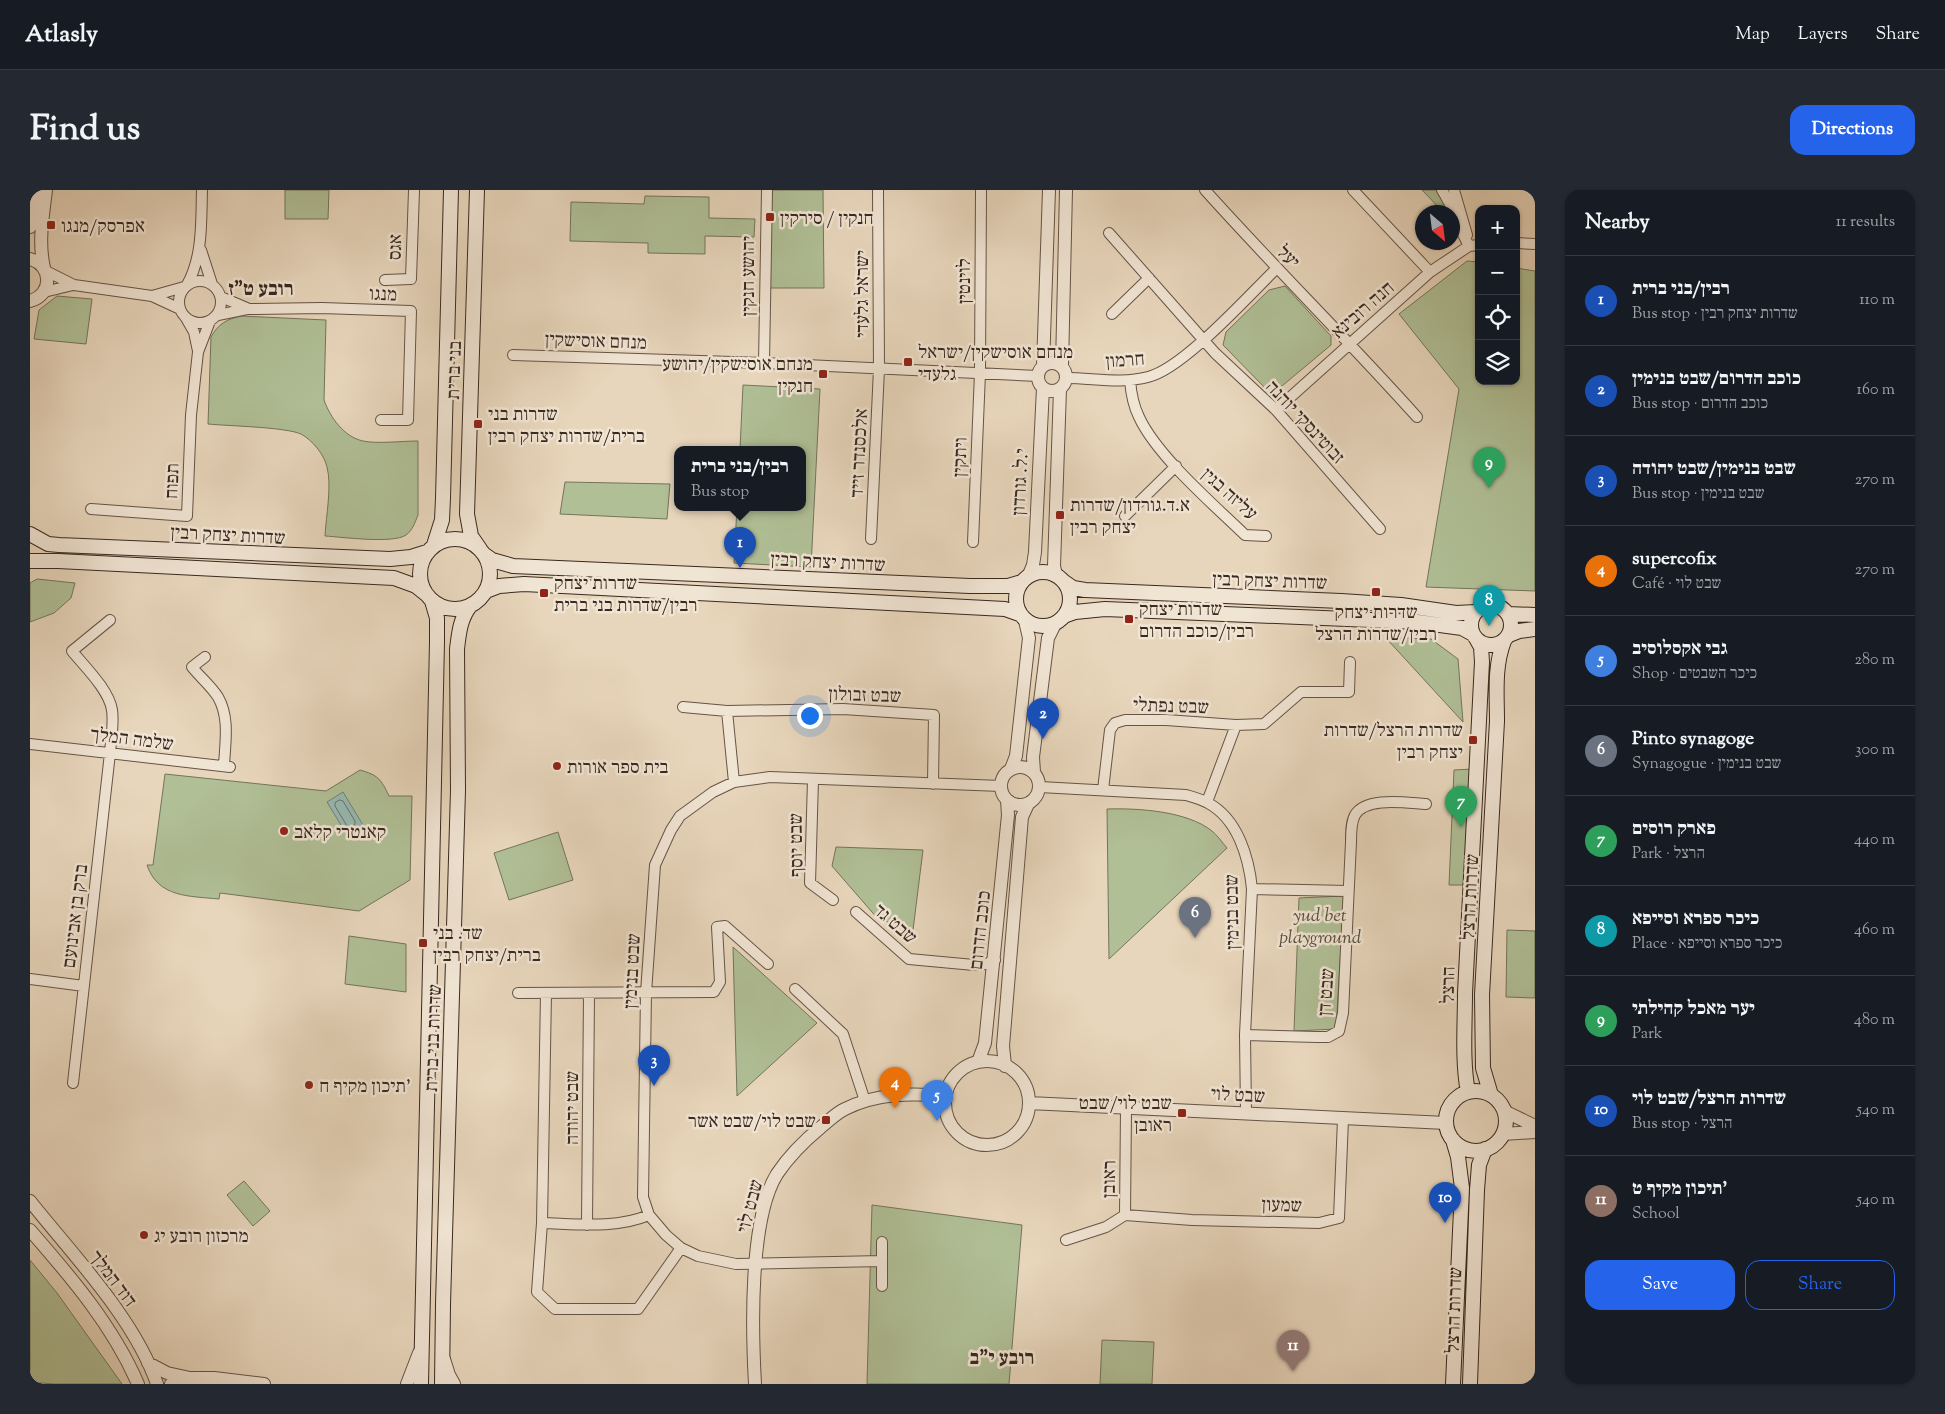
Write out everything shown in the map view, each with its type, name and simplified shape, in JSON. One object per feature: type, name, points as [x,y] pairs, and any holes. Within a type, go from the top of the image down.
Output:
[{"type":"main road","name":"בני ברית","points":[[431,549],[442,520],[444,498],[451,190]]},
{"type":"main road","name":"בני ברית","points":[[477,190],[467,514],[471,536],[482,552]]},
{"type":"main road","name":"שדרות יצחק רבין","points":[[30,534],[48,544],[59,545],[390,559],[403,558],[431,549]]},
{"type":"main road","points":[[458,539],[470,542],[482,552],[489,564],[490,573],[486,591],[479,599],[470,606],[461,609],[451,609],[441,606],[429,598],[421,584],[420,573],[422,562],[431,549],[446,540],[458,539]]},
{"type":"main road","name":"שדרות יצחק רבין","points":[[482,552],[492,560],[513,566],[970,586],[1008,586],[1025,579]]},
{"type":"main road","name":"שדרות יצחק רבין","points":[[30,561],[394,578],[416,586],[429,598]]},
{"type":"main road","points":[[1042,572],[1059,578],[1067,587],[1070,602],[1060,620],[1040,626],[1022,617],[1016,598],[1025,579],[1042,572]]},
{"type":"main road","name":"שדרות יצחק רבין","points":[[1059,578],[1073,588],[1085,590],[1341,601],[1401,605],[1456,613],[1476,612]]},
{"type":"main road","name":"שדרות יצחק רבין","points":[[486,591],[500,586],[524,584],[1005,609],[1022,617]]},
{"type":"main road","name":"שדרות בני ברית","points":[[422,1344],[438,642],[436,618],[429,598]]},
{"type":"main road","name":"שדרות בני ברית","points":[[442,1384],[458,790],[457,649],[460,627],[470,606]]},
{"type":"main road","points":[[1506,638],[1511,624],[1508,614],[1504,610],[1494,606],[1483,607],[1476,612],[1472,623],[1475,637],[1482,643],[1493,645],[1506,638],[1519,631],[1535,629]]},
{"type":"main road","name":"שדרות יצחק רבין","points":[[1060,620],[1075,612],[1105,609],[1418,622],[1462,628],[1475,637]]},
{"type":"main road","points":[[1508,614],[1535,615]]},
{"type":"main road","name":"הרצל","points":[[1468,1092],[1463,1070],[1466,1044],[1465,993],[1482,662],[1481,647],[1475,637]]},
{"type":"main road","name":"שדרות הרצל","points":[[1504,1111],[1499,1102],[1491,1095],[1483,1068],[1482,994],[1497,721],[1496,679],[1499,656],[1506,638]]},
{"type":"main road","points":[[1453,1384],[1462,1188],[1458,1157],[1446,1123],[1449,1108],[1454,1101],[1468,1092],[1484,1092],[1491,1095]]},
{"type":"main road","points":[[1453,1140],[1468,1150],[1485,1149],[1492,1146],[1503,1134],[1505,1127],[1504,1111]]},
{"type":"main road","name":"שדרות הרצל","points":[[1470,1384],[1476,1190],[1479,1165],[1485,1149]]},
{"type":"main road","points":[[421,1384],[422,1344]]},
{"type":"street","points":[[30,228],[34,190]]},
{"type":"street","points":[[35,300],[48,282],[41,254],[40,239],[46,190]]},
{"type":"street","points":[[200,247],[212,284],[221,297],[221,309],[214,318],[198,323],[186,318],[180,309],[179,298],[195,271],[200,247],[202,190]]},
{"type":"street","name":"אגס","points":[[386,280],[411,279],[414,190]]},
{"type":"street","name":"יהושע חנקין","points":[[764,363],[767,190]]},
{"type":"street","name":"ישראל גלעדי","points":[[878,190],[879,369]]},
{"type":"street","name":"לוינטין","points":[[980,372],[981,190]]},
{"type":"street","name":"י.ל. גורדון","points":[[1025,579],[1033,565],[1035,552],[1049,190]]},
{"type":"street","points":[[1065,372],[1051,362],[1041,377],[1052,392],[1060,389],[1066,382],[1066,190]]},
{"type":"street","name":"יעל","points":[[1205,190],[1276,269],[1350,343],[1417,417]]},
{"type":"street","points":[[1353,190],[1430,272]]},
{"type":"street","points":[[1442,190],[1450,202],[1460,230],[1474,245]]},
{"type":"street","points":[[1454,190],[1466,228],[1474,245]]},
{"type":"street","name":"זבוטינסקי יוהנה","points":[[1109,233],[1215,353],[1276,410],[1380,529]]},
{"type":"street","points":[[1520,243],[1535,244]]},
{"type":"street","name":"חנה רובינא","points":[[1276,410],[1430,272],[1474,245]]},
{"type":"street","points":[[30,260],[39,263],[45,270],[74,285],[152,296],[180,309]]},
{"type":"street","points":[[1204,340],[1276,269]]},
{"type":"street","points":[[1112,314],[1149,278]]},
{"type":"street","points":[[152,296],[197,281],[212,284]]},
{"type":"street","points":[[35,300],[74,285]]},
{"type":"street","name":"מנגו","points":[[221,297],[248,309]]},
{"type":"street","name":"מנגו","points":[[214,318],[248,309],[322,308],[411,312],[408,420],[381,420]]},
{"type":"street","name":"תפוח","points":[[91,510],[188,516],[191,423],[198,352],[194,332],[186,318]]},
{"type":"street","name":"תפוח","points":[[198,352],[214,318]]},
{"type":"street","name":"חרמון","points":[[1065,372],[1130,380],[1148,377],[1163,371],[1204,340]]},
{"type":"street","name":"מנחם אוסישקין","points":[[513,355],[764,363],[980,372],[1041,377]]},
{"type":"street","name":"אלכסנדר זייד","points":[[871,538],[879,369]]},
{"type":"street","name":"ויתקין","points":[[973,542],[980,372]]},
{"type":"street","name":"עליזה בגין","points":[[1130,380],[1132,401],[1140,419],[1157,446],[1245,535],[1266,536]]},
{"type":"street","name":"י.ל. גורדון","points":[[1059,578],[1054,566],[1060,389]]},
{"type":"street","name":"עליזה בגין","points":[[1126,516],[1176,466]]},
{"type":"street","points":[[1022,617],[1028,638],[1016,756],[1011,769],[1004,776],[1001,786],[1007,800],[1017,805],[1028,804],[1036,797],[1040,787],[1034,772],[1033,757],[1048,638],[1060,620]]},
{"type":"street","name":"ברק בן אבינועם","points":[[73,1083],[113,712],[104,692],[72,651],[110,620]]},
{"type":"street","name":"שלמה המלך","points":[[30,744],[227,767],[226,730],[223,709],[217,696],[192,667],[205,656]]},
{"type":"street","name":"שבט נפתלי","points":[[1103,790],[1110,730],[1115,723],[1125,720],[1166,720],[1236,725],[1264,724],[1301,692],[1349,692],[1350,662]]},
{"type":"street","name":"שבט זבולון","points":[[683,707],[727,711],[843,709],[934,715],[933,784]]},
{"type":"street","points":[[727,711],[734,782]]},
{"type":"street","name":"שבט נפתלי","points":[[1207,802],[1236,725]]},
{"type":"street","points":[[1011,769],[1023,767],[1034,772]]},
{"type":"street","name":"שבט בנימין","points":[[882,1261],[736,1264],[698,1256],[681,1248],[666,1235],[649,1215],[643,1197],[646,993],[655,865],[671,830],[680,816],[713,792],[734,782],[770,777],[1001,786]]},
{"type":"street","name":"שבט יוסף","points":[[812,780],[810,883],[833,900]]},
{"type":"street","name":"שבט בנימין","points":[[1040,787],[1186,795],[1207,802],[1218,810],[1229,823],[1240,841],[1246,858],[1252,889],[1245,1035],[1246,1113]]},
{"type":"street","name":"כוכב הדרום","points":[[978,1062],[984,1049],[993,979],[1008,816],[1007,800]]},
{"type":"street","name":"שבט דן","points":[[1245,1035],[1328,1037],[1338,1031],[1343,1013],[1352,823],[1355,814],[1371,802],[1426,804]]},
{"type":"street","name":"כוכב הדרום","points":[[1005,1066],[1003,1046],[1022,817],[1028,804]]},
{"type":"street","points":[[1252,889],[1348,891]]},
{"type":"street","name":"שבט גד","points":[[856,912],[910,959],[974,966],[995,960]]},
{"type":"street","points":[[518,993],[714,992],[720,982],[717,927],[725,926],[768,964]]},
{"type":"street","name":"שבט גד","points":[[974,966],[993,979]]},
{"type":"street","points":[[30,980],[84,986]]},
{"type":"street","points":[[796,989],[844,1034],[865,1101]]},
{"type":"street","name":"שבט יהודה","points":[[546,993],[542,1223],[537,1292],[555,1309],[638,1309],[681,1248]]},
{"type":"street","name":"שבט יהודה","points":[[587,1224],[589,993]]},
{"type":"street","points":[[978,1062],[1005,1066],[1015,1072],[1023,1081],[1029,1103],[1027,1116],[1021,1128],[1012,1137],[1001,1143],[988,1146],[974,1144],[960,1136],[951,1125],[945,1111],[945,1096],[954,1077],[963,1069],[978,1062]]},
{"type":"street","name":"שבט לוי","points":[[756,1384],[754,1283],[758,1240],[766,1200],[776,1176],[806,1139],[843,1110],[865,1101],[885,1096],[908,1094],[945,1096]]},
{"type":"street","name":"שבט לוי","points":[[1029,1103],[1446,1123]]},
{"type":"street","name":"ראובן","points":[[1066,1240],[1106,1228],[1125,1215],[1126,1108]]},
{"type":"street","points":[[1504,1111],[1535,1126]]},
{"type":"street","name":"שמעון","points":[[1125,1215],[1192,1220],[1319,1223],[1338,1218],[1343,1119]]},
{"type":"street","points":[[1503,1134],[1535,1132]]},
{"type":"street","name":"דוד המלך","points":[[30,1201],[118,1311],[147,1362],[157,1384]]},
{"type":"street","points":[[542,1223],[587,1224],[629,1222],[649,1215]]},
{"type":"street","name":"דוד המלך","points":[[30,1230],[66,1272],[98,1314],[124,1356],[138,1384]]},
{"type":"street","points":[[882,1242],[882,1286]]},
{"type":"street","points":[[407,1384],[422,1344]]},
{"type":"street","points":[[443,1354],[449,1375],[454,1384]]},
{"type":"street","points":[[147,1362],[159,1370],[192,1378],[214,1378],[264,1384]]},
{"type":"street","points":[[170,1384],[192,1378]]},
{"type":"green space","points":[[285,190],[329,190],[328,219],[285,219]]},
{"type":"green space","points":[[768,190],[823,190],[824,288],[766,288]]},
{"type":"green space","points":[[1422,190],[1437,190],[1441,194],[1446,205],[1436,205]]},
{"type":"green space","points":[[645,196],[709,197],[709,218],[755,219],[754,237],[705,236],[705,254],[648,253],[648,243],[570,241],[571,202],[644,204]]},
{"type":"green space","points":[[1467,261],[1475,262],[1475,385],[1520,385],[1520,269],[1535,271],[1535,591],[1426,587],[1459,389],[1399,314]]},
{"type":"green space","points":[[1285,286],[1331,336],[1331,345],[1282,386],[1268,391],[1223,345],[1226,332],[1269,290]]},
{"type":"green space","points":[[57,296],[92,299],[86,344],[34,339],[39,310]]},
{"type":"green space","points":[[241,316],[326,320],[324,400],[334,419],[344,431],[363,441],[418,441],[418,515],[412,528],[406,535],[399,538],[379,540],[325,536],[329,492],[327,467],[320,452],[313,444],[301,434],[293,432],[270,428],[208,424],[211,337],[223,323]]},
{"type":"green space","points":[[743,385],[820,389],[811,567],[734,563],[737,511],[806,511],[806,446],[740,446]]},
{"type":"green space","points":[[565,482],[670,484],[667,519],[560,514]]},
{"type":"green space","points":[[37,579],[75,583],[71,598],[54,613],[30,622],[30,583]]},
{"type":"green space","points":[[1385,637],[1431,639],[1458,659],[1463,722]]},
{"type":"green space","points":[[1473,769],[1469,885],[1449,885],[1454,770]]},
{"type":"green space","name":"קאנטרי קלאב","points":[[360,770],[378,778],[389,796],[412,796],[410,880],[359,911],[220,893],[219,899],[186,896],[167,889],[152,876],[147,865],[153,865],[165,774],[326,791]]},
{"type":"green space","points":[[1107,809],[1147,810],[1189,819],[1202,824],[1212,831],[1227,848],[1109,959]]},
{"type":"green space","points":[[558,832],[573,880],[509,900],[494,853]]},
{"type":"green space","points":[[836,847],[923,850],[913,930],[878,919],[832,866]]},
{"type":"green space","name":"yud bet playground","points":[[1344,896],[1336,1029],[1294,1031],[1299,898]]},
{"type":"green space","points":[[1507,930],[1535,931],[1535,998],[1506,997]]},
{"type":"green space","points":[[349,936],[406,944],[406,992],[345,984]]},
{"type":"green space","points":[[733,947],[817,1023],[737,1096]]},
{"type":"green space","points":[[244,1181],[270,1211],[253,1226],[227,1195]]},
{"type":"green space","points":[[872,1205],[1022,1225],[1009,1384],[867,1384]]},
{"type":"green space","points":[[30,1260],[57,1293],[122,1384],[30,1382]]},
{"type":"green space","points":[[1102,1340],[1154,1342],[1152,1384],[1100,1384]]},
{"type":"water","points":[[343,792],[363,825],[347,835],[327,802]]},
{"type":"place","name":"חנקין / סירקין","points":[[770,217]]},
{"type":"place","name":"אפרסק/מנגו","points":[[51,225]]},
{"type":"place","name":"מנחם אוסישקין/ישראל גלעדי","points":[[908,362]]},
{"type":"place","name":"מנחם אוסישקין/יהושע חנקין","points":[[823,374]]},
{"type":"place","name":"שדרות בני ברית/שדרות יצחק רבין","points":[[478,424]]},
{"type":"place","name":"יער מאכל קהילתי","points":[[1489,488]]},
{"type":"place","name":"א.ד.גורדון/שדרות יצחק רבין","points":[[1060,515]]},
{"type":"place","name":"רבין/בני ברית","points":[[740,568]]},
{"type":"place","name":"שדרות יצחק רבין/שדרות הרצל","points":[[1376,592]]},
{"type":"place","name":"שדרות יצחק רבין/שדרות בני ברית","points":[[544,593]]},
{"type":"place","name":"שדרות יצחק רבין/כוכב הדרום","points":[[1129,619]]},
{"type":"place","name":"כיכר ספרא וסייפא","points":[[1489,626]]},
{"type":"place","name":"כוכב הדרום/שבט בנימין","points":[[1043,739]]},
{"type":"place","name":"שדרות הרצל/שדרות יצחק רבין","points":[[1473,740]]},
{"type":"place","name":"בית ספר אורות","points":[[557,766]]},
{"type":"place","name":"פארק רוסים","points":[[1461,827]]},
{"type":"place","name":"קאנטרי קלאב","points":[[284,831]]},
{"type":"place","name":"Pinto synagoge","points":[[1195,938]]},
{"type":"place","name":"שד. בני ברית/יצחק רבין","points":[[423,943]]},
{"type":"place","name":"תיכון מקיף ח'","points":[[309,1085]]},
{"type":"place","name":"שבט בנימין/שבט יהודה","points":[[654,1086]]},
{"type":"place","name":"supercofix","points":[[895,1108]]},
{"type":"place","name":"שבט לוי/שבט ראובן","points":[[1182,1113]]},
{"type":"place","name":"שבט לוי/שבט אשר","points":[[826,1120]]},
{"type":"place","name":"גבי אקסלוסיב","points":[[937,1121]]},
{"type":"place","name":"שדרות הרצל/שבט לוי","points":[[1445,1223]]},
{"type":"place","name":"מרכזון רובע יג","points":[[144,1235]]},
{"type":"place","name":"תיכון מקיף ט'","points":[[1293,1371]]},
{"type":"district","name":"רובע ט\"ז","points":[[261,288]]},
{"type":"district","name":"רובע י\"ב","points":[[1002,1357]]}]
